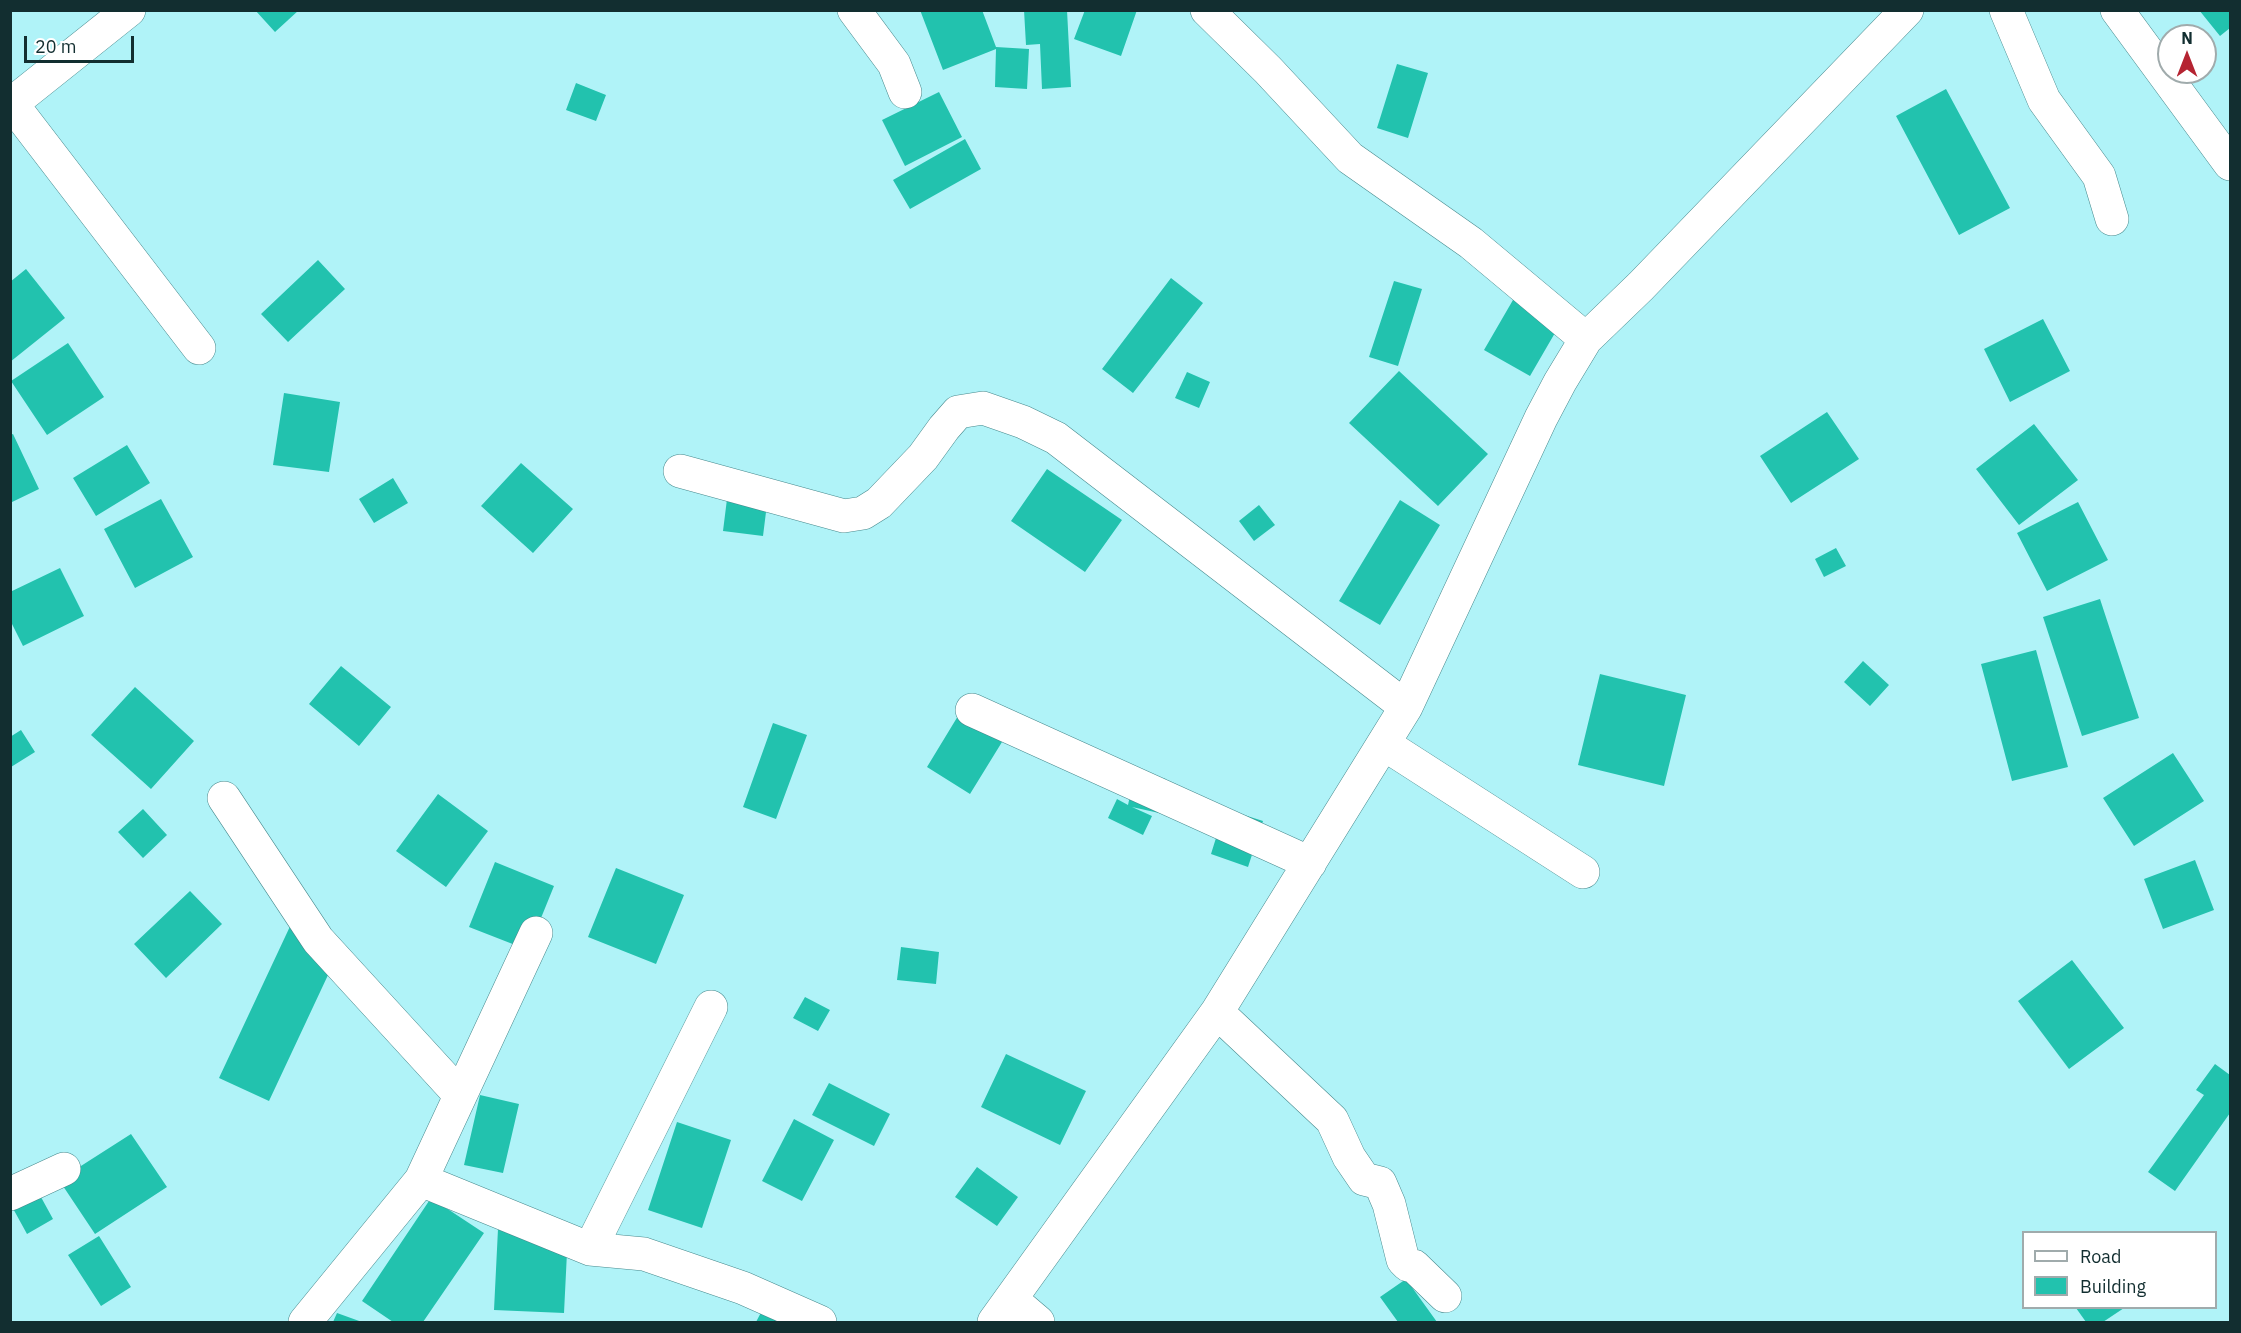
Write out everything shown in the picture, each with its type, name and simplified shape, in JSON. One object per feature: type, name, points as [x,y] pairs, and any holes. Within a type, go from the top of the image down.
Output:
[{"type":"street","points":[[129,10],[11,104],[199,348]]},
{"type":"street","points":[[854,10],[894,64],[905,92]]},
{"type":"street","points":[[1207,10],[1268,70],[1350,158],[1471,243],[1586,339]]},
{"type":"street","points":[[1038,1323],[1002,1311],[1217,1012],[1384,744],[1406,707],[1541,418],[1560,381],[1586,339],[1641,286],[1906,10]]},
{"type":"street","points":[[2006,10],[2044,100],[2098,176],[2112,219]]},
{"type":"street","points":[[2117,10],[2230,164]]},
{"type":"street","points":[[680,471],[844,516],[863,513],[879,503],[923,457],[958,412],[982,408],[1023,422],[1056,438],[1406,707]]},
{"type":"street","points":[[972,710],[1310,862]]},
{"type":"street","points":[[1384,744],[1583,872]]},
{"type":"street","points":[[224,798],[318,940],[459,1095]]},
{"type":"street","points":[[305,1323],[421,1180],[536,933]]},
{"type":"street","points":[[590,1249],[711,1007]]},
{"type":"street","points":[[1217,1012],[1332,1120],[1349,1157],[1364,1179],[1380,1183],[1385,1192],[1403,1260],[1408,1265],[1414,1266],[1445,1296]]},
{"type":"street","points":[[10,1194],[64,1169]]},
{"type":"street","points":[[421,1180],[590,1249],[644,1254],[743,1288],[820,1323]]},
{"type":"building","points":[[255,10],[299,10],[275,32]]},
{"type":"building","points":[[920,10],[982,10],[996,47],[1029,49],[1027,89],[995,87],[996,49],[943,70]]},
{"type":"building","points":[[1024,10],[1067,10],[1071,87],[1042,89],[1040,44],[1026,45]]},
{"type":"building","points":[[1085,10],[1137,10],[1121,56],[1074,39]]},
{"type":"building","points":[[2199,10],[2230,10],[2230,28],[2220,36],[2217,32],[2217,24],[2210,24]]},
{"type":"building","points":[[1397,64],[1428,73],[1408,138],[1377,128]]},
{"type":"building","points":[[576,83],[606,95],[596,121],[566,110]]},
{"type":"building","points":[[1946,89],[2010,208],[1959,235],[1896,116]]},
{"type":"building","points":[[939,92],[962,137],[905,166],[882,120]]},
{"type":"building","points":[[965,139],[981,169],[910,209],[893,180]]},
{"type":"building","points":[[318,260],[345,289],[288,342],[261,314]]},
{"type":"building","points":[[26,269],[65,318],[10,362],[10,282]]},
{"type":"building","points":[[1171,278],[1203,303],[1133,393],[1102,369]]},
{"type":"building","points":[[1394,281],[1422,289],[1398,366],[1369,357]]},
{"type":"building","points":[[1524,281],[1570,307],[1530,376],[1484,350]]},
{"type":"building","points":[[2043,319],[2070,371],[2010,402],[1984,349]]},
{"type":"building","points":[[68,343],[104,397],[47,435],[11,381]]},
{"type":"building","points":[[1399,371],[1488,454],[1438,506],[1349,423]]},
{"type":"building","points":[[1187,372],[1210,382],[1199,408],[1175,398]]},
{"type":"building","points":[[284,393],[340,402],[329,472],[273,465]]},
{"type":"building","points":[[1827,412],[1859,459],[1791,503],[1760,456]]},
{"type":"building","points":[[2034,424],[2078,480],[2019,525],[1976,469]]},
{"type":"building","points":[[13,434],[39,489],[10,503],[10,435]]},
{"type":"building","points":[[127,445],[150,483],[96,516],[73,478]]},
{"type":"building","points":[[521,463],[573,509],[533,553],[481,506]]},
{"type":"building","points":[[1047,469],[1122,520],[1085,572],[1011,521]]},
{"type":"building","points":[[393,478],[408,503],[374,523],[359,499]]},
{"type":"building","points":[[728,491],[768,496],[763,536],[723,531]]},
{"type":"building","points":[[161,499],[193,557],[135,588],[104,529]]},
{"type":"building","points":[[1400,500],[1440,525],[1380,625],[1339,601]]},
{"type":"building","points":[[2078,502],[2108,560],[2047,591],[2017,533]]},
{"type":"building","points":[[1259,505],[1275,525],[1254,541],[1239,521]]},
{"type":"building","points":[[1836,548],[1846,566],[1824,577],[1815,559]]},
{"type":"building","points":[[60,568],[84,616],[23,646],[10,620],[10,592]]},
{"type":"building","points":[[2100,599],[2139,718],[2082,736],[2043,617]]},
{"type":"building","points":[[2036,650],[2068,767],[2012,781],[1981,664]]},
{"type":"building","points":[[1863,661],[1889,685],[1870,706],[1844,682]]},
{"type":"building","points":[[341,666],[391,707],[359,746],[309,704]]},
{"type":"building","points":[[1600,674],[1686,695],[1664,786],[1578,765]]},
{"type":"building","points":[[135,687],[194,741],[151,789],[91,735]]},
{"type":"building","points":[[958,716],[1002,742],[970,794],[927,767]]},
{"type":"building","points":[[773,723],[807,735],[776,819],[743,807]]},
{"type":"building","points":[[21,730],[35,752],[11,767],[10,737]]},
{"type":"building","points":[[2173,753],[2204,801],[2134,846],[2103,798]]},
{"type":"building","points":[[1135,772],[1166,779],[1162,799],[1195,821],[1132,807],[1152,816],[1143,835],[1108,818],[1117,799],[1128,805]]},
{"type":"building","points":[[438,794],[488,831],[446,887],[396,851]]},
{"type":"building","points":[[143,809],[167,835],[143,858],[118,832]]},
{"type":"building","points":[[1225,809],[1263,821],[1248,867],[1211,854]]},
{"type":"building","points":[[2195,860],[2214,910],[2163,929],[2144,879]]},
{"type":"building","points":[[495,862],[554,886],[528,950],[469,927]]},
{"type":"building","points":[[616,868],[684,895],[656,964],[588,937]]},
{"type":"building","points":[[190,891],[222,924],[166,978],[134,944]]},
{"type":"building","points":[[293,920],[343,943],[269,1101],[219,1078]]},
{"type":"building","points":[[901,947],[939,952],[936,984],[897,980]]},
{"type":"building","points":[[2072,960],[2124,1028],[2069,1069],[2018,1001]]},
{"type":"building","points":[[805,997],[830,1010],[818,1031],[793,1018]]},
{"type":"building","points":[[1006,1054],[1086,1091],[1060,1145],[981,1107]]},
{"type":"building","points":[[2215,1064],[2230,1075],[2230,1113],[2175,1191],[2148,1172],[2204,1095],[2196,1090]]},
{"type":"building","points":[[829,1083],[890,1114],[874,1146],[812,1115]]},
{"type":"building","points":[[480,1095],[519,1104],[503,1173],[464,1165]]},
{"type":"building","points":[[794,1119],[834,1140],[802,1201],[762,1181]]},
{"type":"building","points":[[677,1122],[731,1140],[702,1228],[648,1210]]},
{"type":"building","points":[[131,1134],[167,1187],[95,1234],[59,1180]]},
{"type":"building","points":[[977,1167],[1018,1197],[997,1226],[955,1197]]},
{"type":"building","points":[[36,1188],[53,1219],[27,1234],[10,1203]]},
{"type":"building","points":[[431,1198],[484,1233],[423,1322],[393,1322],[362,1301]]},
{"type":"building","points":[[498,1229],[568,1232],[564,1313],[494,1310]]},
{"type":"building","points":[[99,1236],[131,1287],[101,1306],[68,1255]]},
{"type":"building","points":[[1406,1279],[1437,1322],[1398,1322],[1380,1297]]},
{"type":"building","points":[[767,1301],[807,1322],[756,1322]]},
{"type":"building","points":[[2077,1309],[2122,1309],[2103,1322],[2086,1322]]},
{"type":"building","points":[[337,1313],[362,1322],[333,1322]]}]
